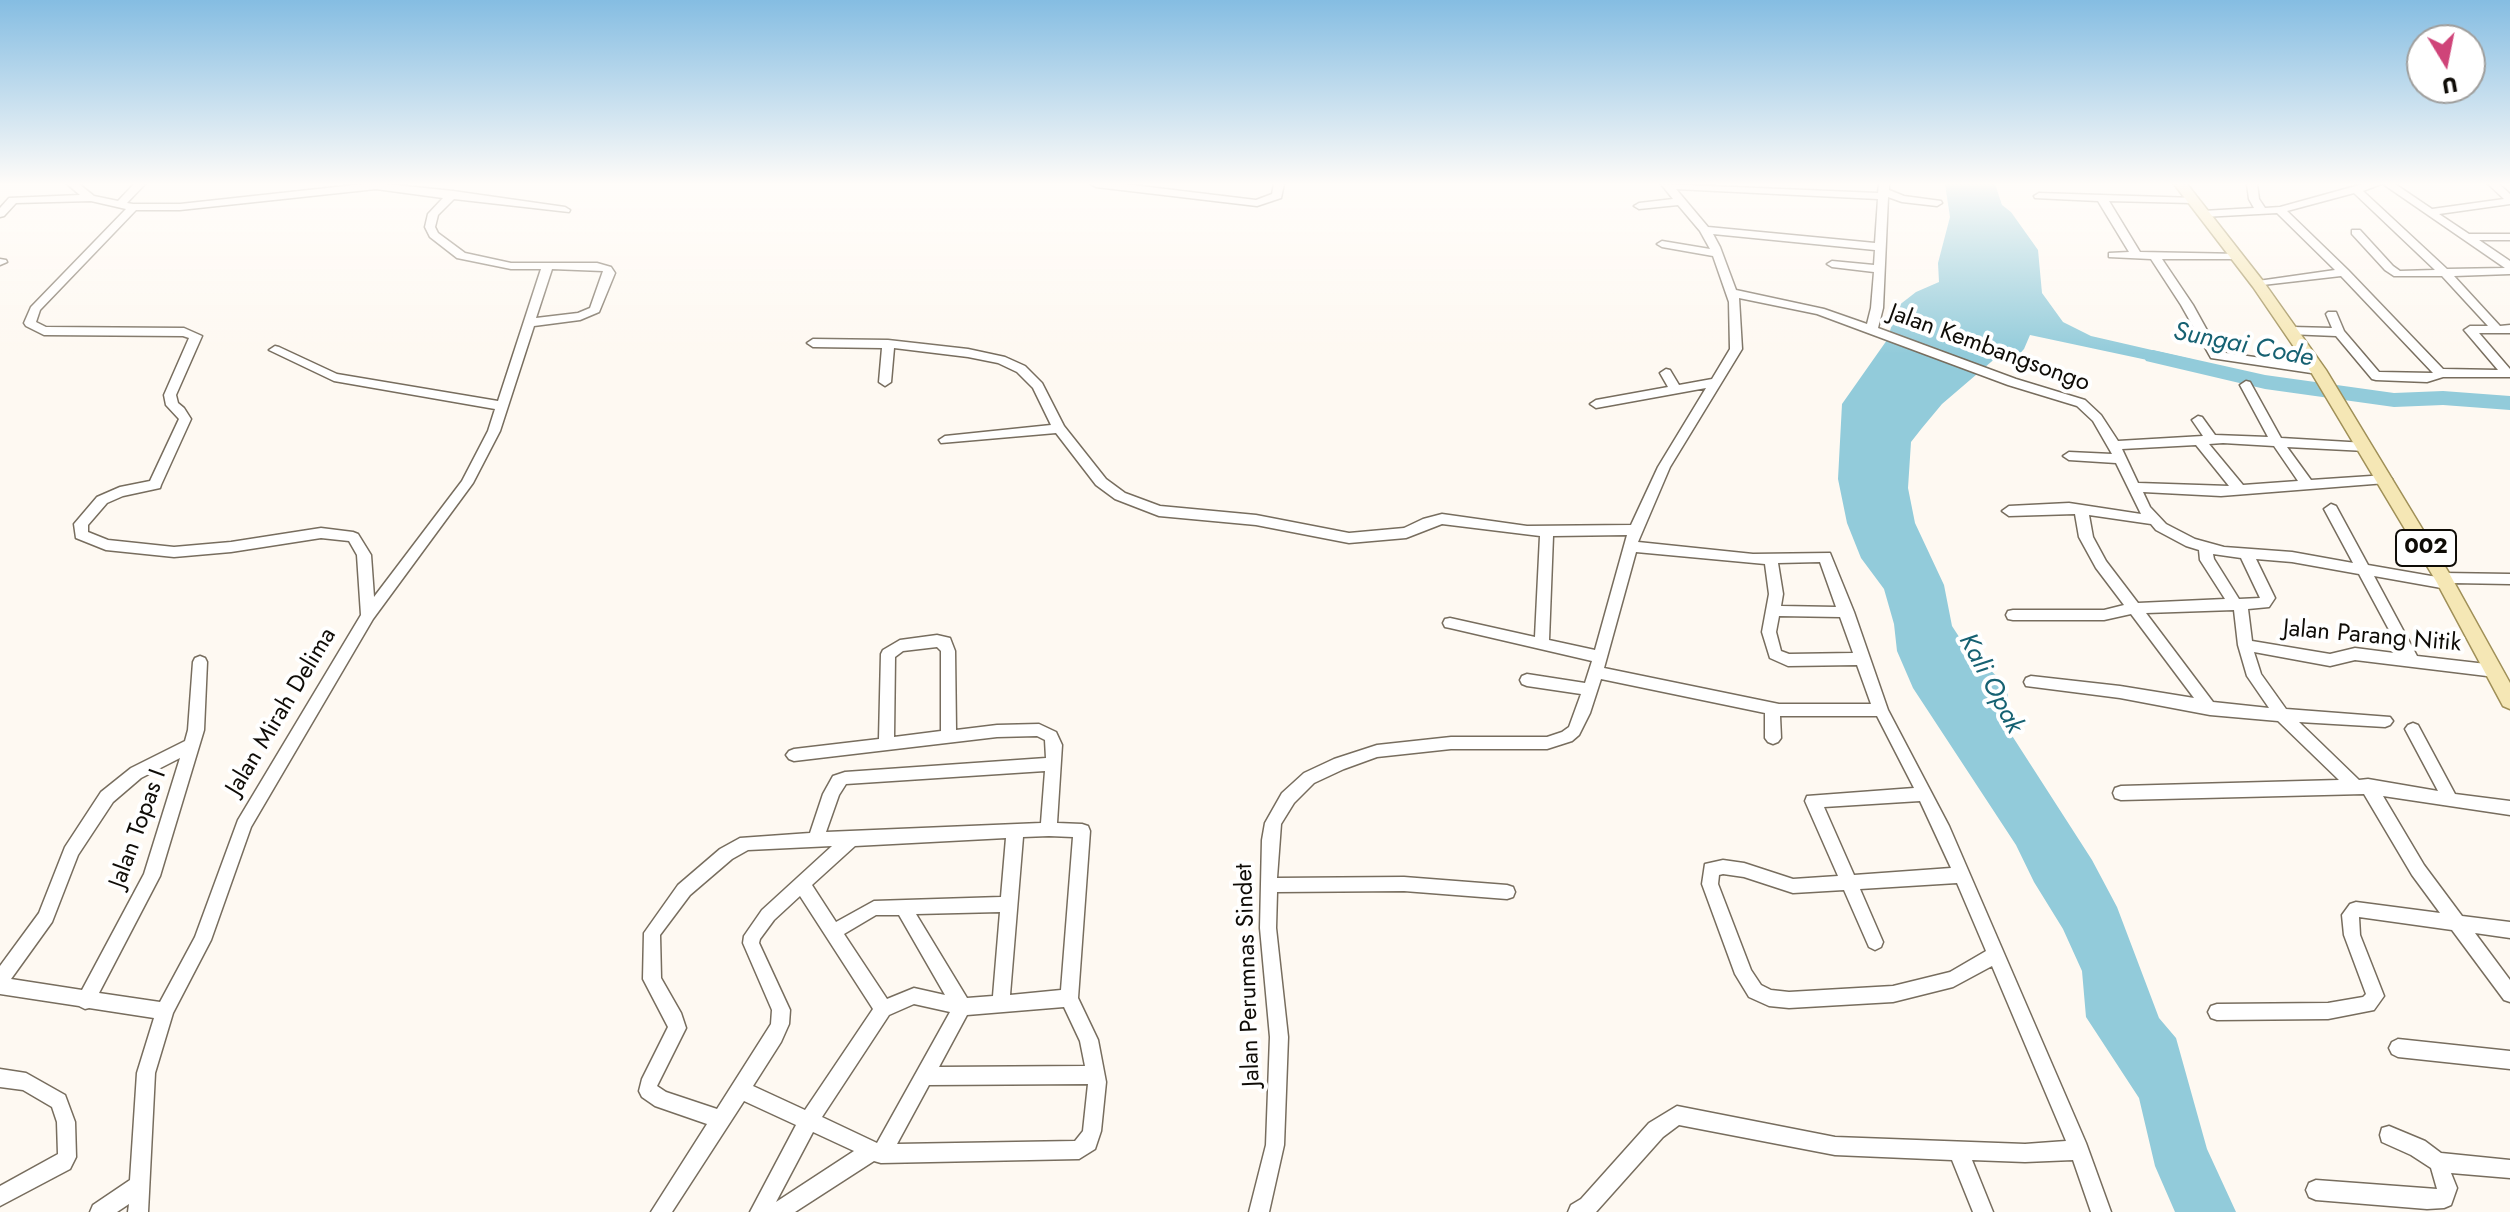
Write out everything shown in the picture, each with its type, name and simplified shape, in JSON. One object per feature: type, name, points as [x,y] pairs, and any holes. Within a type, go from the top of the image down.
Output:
[{"type":"main road","name":"002","points":[[2225,241],[2292,331],[2386,479],[2510,701]]},
{"type":"street","points":[[95,241],[35,309],[30,323],[44,331],[184,332],[196,336],[170,395],[172,405],[185,419],[155,485],[120,492],[102,500],[81,524],[81,535],[106,545],[174,552],[321,533],[353,537],[364,555],[368,615]]},
{"type":"street","points":[[441,241],[453,251],[482,261],[547,268],[604,266],[609,273],[595,310],[580,316],[529,323]]},
{"type":"street","name":"Jalan Perumnas Sindet","points":[[1259,1212],[1275,1145],[1279,1037],[1268,928],[1273,823],[1288,798],[1309,778],[1377,751],[1451,743],[1557,741],[1574,731],[1598,664],[1635,530],[1664,467],[1736,349],[1733,293],[1711,241]]},
{"type":"street","points":[[1814,241],[1881,247]]},
{"type":"street","points":[[1873,330],[1881,241]]},
{"type":"street","points":[[2127,241],[2136,255]]},
{"type":"street","points":[[2312,241],[2440,373]]},
{"type":"street","points":[[2364,241],[2393,272],[2445,274],[2510,269]]},
{"type":"street","points":[[2410,241],[2504,329]]},
{"type":"street","points":[[2471,241],[2510,269]]},
{"type":"street","points":[[1662,244],[1717,253]]},
{"type":"street","points":[[2113,255],[2237,256]]},
{"type":"street","points":[[2154,255],[2215,355],[2318,370]]},
{"type":"street","points":[[1832,264],[1879,269]]},
{"type":"street","name":"Jalan Mirah Delima","points":[[138,1212],[146,1073],[165,1011],[203,940],[251,810],[368,615],[467,483],[503,406],[547,268]]},
{"type":"street","points":[[2258,284],[2344,272]]},
{"type":"street","name":"Jalan Kembangsongo","points":[[1733,293],[1807,307],[2012,382],[2081,403],[2097,418],[2114,445],[2133,487],[2153,520],[2171,534],[2205,548],[2292,557],[2445,581],[2510,579]]},
{"type":"street","points":[[2332,314],[2339,332],[2376,376],[2427,378],[2440,373],[2508,374],[2470,332],[2504,329]]},
{"type":"street","points":[[2292,331],[2339,332]]},
{"type":"street","points":[[813,343],[888,344],[986,356],[1021,369],[1038,386],[1059,428],[1109,489],[1159,511],[1256,520],[1349,538],[1406,533],[1442,519],[1547,531],[1635,530]]},
{"type":"street","points":[[885,382],[888,344]]},
{"type":"street","points":[[275,350],[334,377],[503,406]]},
{"type":"street","points":[[1666,373],[1677,391]]},
{"type":"street","points":[[1596,404],[1717,382]]},
{"type":"street","points":[[2246,385],[2276,440],[2307,484]]},
{"type":"street","points":[[2198,420],[2205,440],[2240,490]]},
{"type":"street","points":[[945,440],[1059,428]]},
{"type":"street","points":[[2114,445],[2276,440],[2366,447]]},
{"type":"street","points":[[2069,456],[2122,459]]},
{"type":"street","points":[[2133,487],[2240,490],[2386,479]]},
{"type":"street","points":[[2331,509],[2412,660]]},
{"type":"street","points":[[2081,510],[2086,537],[2134,608],[2210,709]]},
{"type":"street","points":[[2009,511],[2081,510],[2153,520]]},
{"type":"street","points":[[1542,644],[1547,531]]},
{"type":"street","points":[[1629,546],[1771,559],[1825,557],[1881,710],[1925,794],[1962,875],[2079,1150],[2101,1212]]},
{"type":"street","points":[[2205,548],[2207,560],[2238,605],[2254,676],[2282,715],[2361,786],[2418,870],[2510,994]]},
{"type":"street","points":[[2013,615],[2104,615],[2134,608],[2264,603],[2268,598],[2246,554]]},
{"type":"street","points":[[1771,559],[1776,583],[1770,646],[1781,658],[1860,659]]},
{"type":"street","points":[[1775,611],[1847,612]]},
{"type":"street","points":[[1450,623],[1542,644],[1598,664],[1772,709],[1881,710]]},
{"type":"street","points":[[886,744],[889,652],[900,646],[937,641],[945,642],[948,651],[949,737]]},
{"type":"street","name":"Jalan Parang Nitik","points":[[2245,645],[2330,660],[2355,654],[2495,671]]},
{"type":"street","name":"Jalan Topas I","points":[[85,1001],[152,876],[192,745],[200,662]]},
{"type":"street","points":[[1527,680],[1590,690]]},
{"type":"street","points":[[2031,682],[2120,692],[2210,709],[2385,721]]},
{"type":"street","points":[[1772,709],[1773,738]]},
{"type":"street","points":[[2413,729],[2450,799]]},
{"type":"street","points":[[794,755],[1039,730],[1053,740],[1049,829]]},
{"type":"street","points":[[165,1011],[85,1001],[0,983],[46,917],[71,852],[107,797],[136,773],[192,745]]},
{"type":"street","points":[[816,840],[831,794],[838,781],[845,778],[1053,764]]},
{"type":"street","points":[[2121,793],[2361,786],[2510,808]]},
{"type":"street","points":[[1875,942],[1813,801],[1925,794]]},
{"type":"street","points":[[721,1119],[661,1100],[648,1091],[650,1077],[677,1028],[652,979],[652,933],[684,890],[726,854],[755,842],[1049,829],[1082,831],[1069,998],[1089,1040],[1096,1075],[1095,1119],[1088,1142],[1079,1150],[876,1152],[741,1090]]},
{"type":"street","points":[[1001,1004],[1015,831]]},
{"type":"street","points":[[661,1212],[775,1036],[781,1019],[781,1010],[751,943],[752,936],[768,915],[851,839]]},
{"type":"street","points":[[1962,875],[1793,886],[1744,870],[1723,867],[1711,869],[1710,884],[1744,974],[1755,991],[1769,998],[1789,1000],[1893,994],[1953,979],[1995,955]]},
{"type":"street","points":[[1269,885],[1404,884],[1507,892]]},
{"type":"street","points":[[803,886],[883,1009]]},
{"type":"street","points":[[833,932],[874,908],[1009,904]]},
{"type":"street","points":[[903,907],[962,1007]]},
{"type":"street","points":[[2217,1012],[2328,1011],[2368,1004],[2375,996],[2352,935],[2350,915],[2356,909],[2510,930]]},
{"type":"street","points":[[760,1212],[808,1122],[883,1009],[914,996],[962,1007],[1069,998]]},
{"type":"street","points":[[778,1212],[876,1152],[925,1076],[962,1007]]},
{"type":"street","points":[[2398,1048],[2510,1060]]},
{"type":"street","points":[[925,1076],[1096,1075]]},
{"type":"street","points":[[0,1078],[26,1082],[59,1101],[66,1122],[67,1157],[0,1196]]},
{"type":"street","points":[[1578,1212],[1588,1206],[1656,1130],[1677,1115],[1835,1146],[2025,1153],[2079,1150]]},
{"type":"street","points":[[2389,1135],[2418,1148],[2438,1162],[2510,1169]]},
{"type":"street","points":[[1958,1150],[1983,1212]]},
{"type":"street","points":[[2316,1190],[2444,1198],[2448,1192],[2438,1162]]},
{"type":"street","points":[[100,1212],[141,1184]]},
{"type":"water","name":"Kali Opak","points":[[1944,241],[2031,241],[2038,250],[2042,293],[2063,322],[2091,336],[2191,359],[2180,367],[2030,335],[2024,349],[2013,361],[1998,356],[1942,404],[1922,428],[1911,442],[1908,488],[1915,523],[1944,585],[1952,626],[1965,646],[2006,685],[2011,718],[2009,731],[2092,860],[2117,907],[2159,1018],[2176,1038],[2207,1149],[2236,1212],[2175,1212],[2155,1166],[2139,1098],[2086,1017],[2082,971],[2063,929],[2016,845],[1913,688],[1897,651],[1894,624],[1884,589],[1861,558],[1847,523],[1838,479],[1842,404],[1887,340],[1898,306],[1916,292],[1939,282],[1938,263]]},
{"type":"waterway","name":"Sungai Code","points":[[2153,356],[2265,382],[2394,400],[2443,398],[2510,403]]}]
